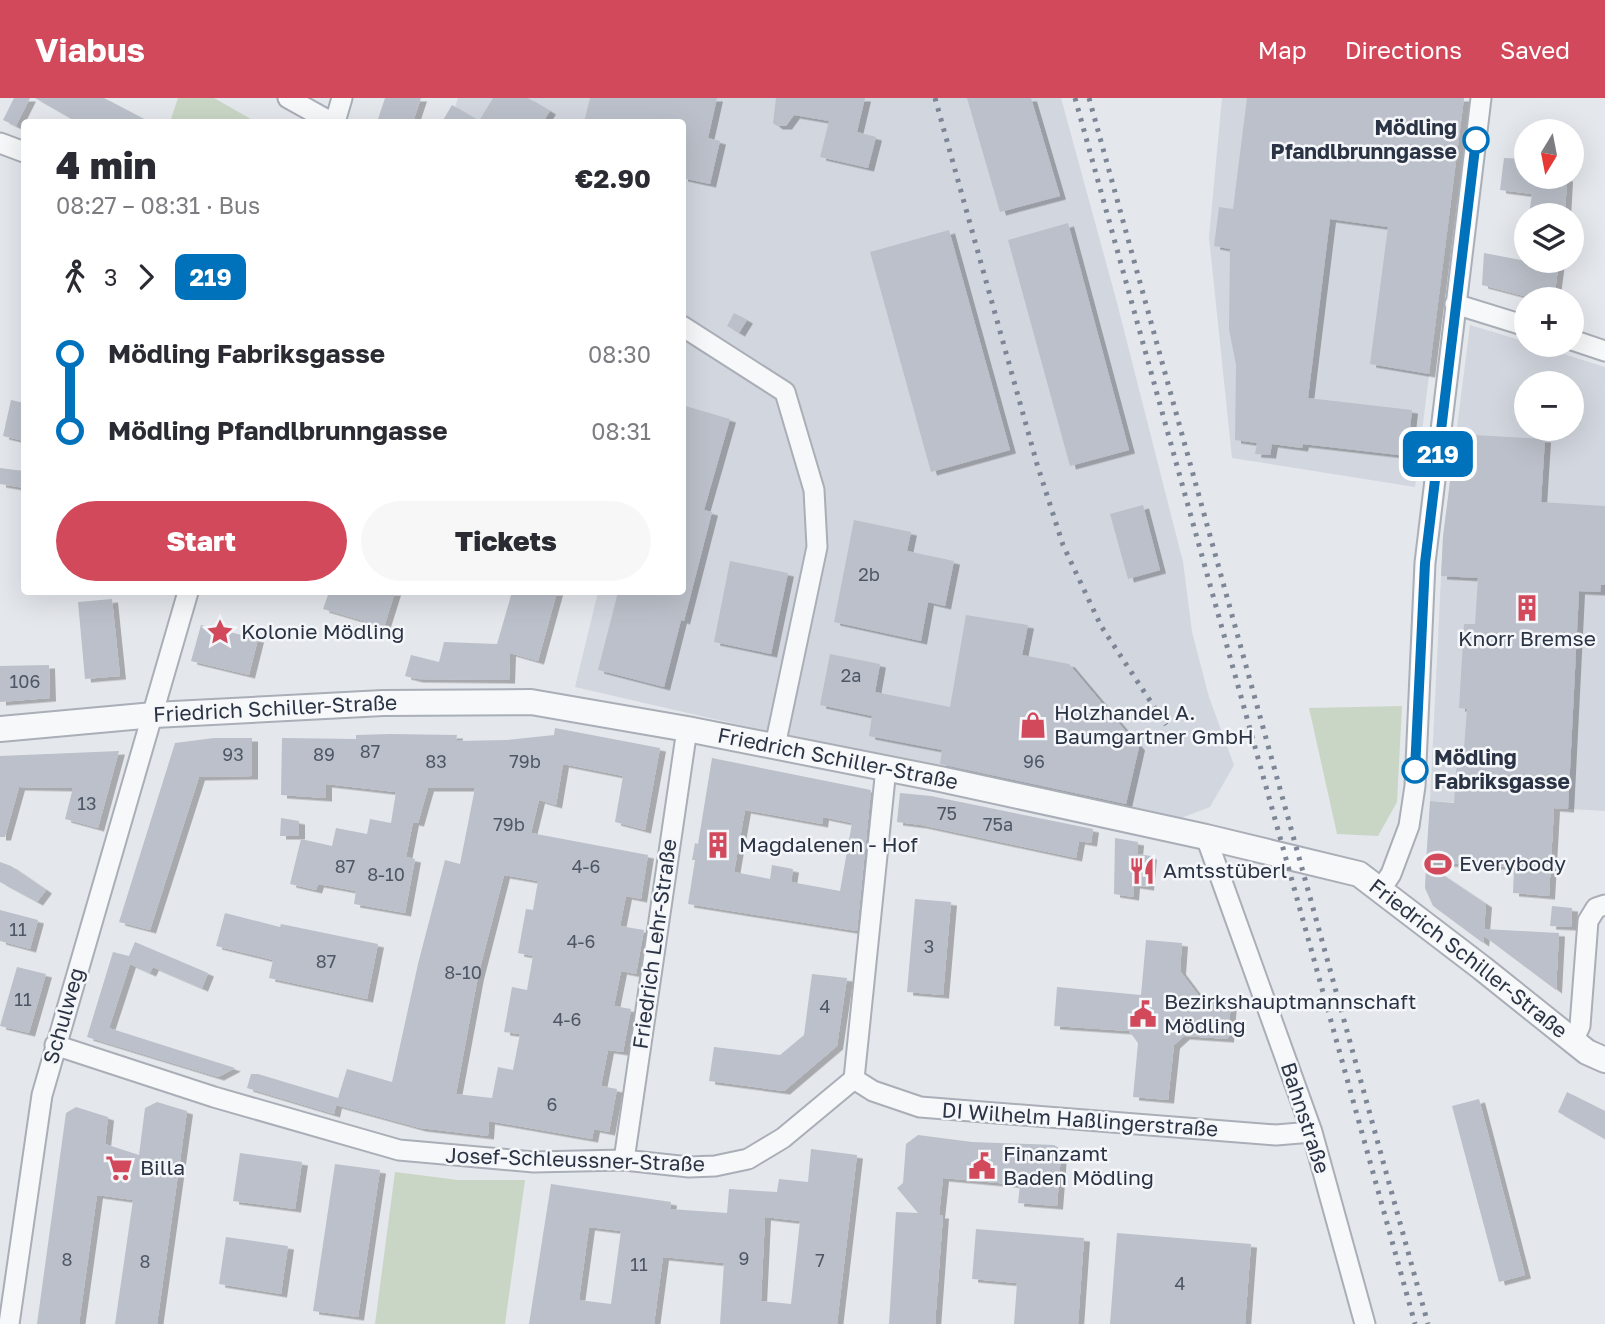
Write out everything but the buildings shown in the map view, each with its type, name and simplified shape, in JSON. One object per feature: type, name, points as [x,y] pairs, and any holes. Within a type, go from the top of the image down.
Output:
[{"type":"street","points":[[288,98],[327,119]]},
{"type":"street","points":[[334,119],[342,98]]},
{"type":"street","points":[[1381,889],[1391,874],[1409,826],[1415,786],[1425,563],[1455,304],[1485,99]]},
{"type":"street","points":[[0,143],[21,151]]},
{"type":"street","points":[[1455,304],[1514,322]]},
{"type":"street","points":[[686,329],[785,392],[814,490],[817,547],[775,746]]},
{"type":"street","points":[[1584,344],[1605,351]]},
{"type":"street","name":"Schulweg","points":[[9,1324],[42,1095],[187,595]]},
{"type":"street","name":"Friedrich Schiller-Straße","points":[[0,729],[154,715],[417,702],[531,702],[886,768],[1206,836],[1359,874],[1587,1052],[1605,1060]]},
{"type":"street","name":"Friedrich Lehr-Straße","points":[[624,1160],[687,729]]},
{"type":"street","points":[[854,1079],[886,768]]},
{"type":"street","name":"Bahnstraße","points":[[1206,836],[1312,1132],[1365,1324]]},
{"type":"street","points":[[1574,1040],[1580,1026],[1588,921],[1596,908],[1605,905]]},
{"type":"street","name":"Josef-Schleussner-Straße","points":[[55,1045],[214,1097],[399,1150],[534,1162],[624,1160],[690,1167],[715,1166],[748,1159],[783,1139],[854,1079]]},
{"type":"street","name":"DI Wilhelm Haßlingerstraße","points":[[854,1079],[873,1091],[920,1107],[1276,1135],[1312,1132]]},
{"type":"shaded area","points":[[458,98],[1061,98],[1183,562],[1192,632],[1209,697],[1234,765],[1210,807],[1176,820],[932,769],[575,687],[597,595],[686,595],[686,119],[451,119]]},
{"type":"shaded area","points":[[1222,98],[1464,98],[1415,487],[1232,458],[1209,237]]},
{"type":"shaded area","name":"Knorr Bremse","points":[[1470,325],[1514,338],[1514,357],[1573,357],[1605,367],[1605,811],[1430,801],[1443,537]]},
{"type":"green space","points":[[178,98],[214,98],[251,119],[171,119]]},
{"type":"green space","points":[[1402,706],[1397,802],[1378,836],[1337,834],[1309,708]]},
{"type":"green space","points":[[395,1172],[458,1180],[525,1180],[505,1324],[375,1324]]},
{"type":"railway","points":[[935,98],[1037,464],[1063,545],[1101,626],[1166,725]]},
{"type":"railway","points":[[1075,98],[1415,1324]]},
{"type":"railway","points":[[1089,98],[1428,1324]]},
{"type":"bus line","name":"219","points":[[1415,770],[1425,563],[1476,140]]},
{"type":"place","name":"Mödling Pfandlbrunngasse","points":[[1476,140]]},
{"type":"place","name":"Knorr Bremse","points":[[1527,608]]},
{"type":"place","name":"Kolonie Mödling","points":[[220,632]]},
{"type":"place","name":"Holzhandel A. Baumgartner GmbH","points":[[1033,725]]},
{"type":"place","name":"Mödling Fabriksgasse","points":[[1415,770]]},
{"type":"place","name":"Magdalenen - Hof","points":[[718,845]]},
{"type":"place","name":"Everybody","points":[[1438,864]]},
{"type":"place","name":"Amtsstüberl","points":[[1142,871]]},
{"type":"place","name":"Bezirkshauptmannschaft Mödling","points":[[1143,1014]]},
{"type":"place","name":"Finanzamt Baden Mödling","points":[[982,1166]]},
{"type":"place","name":"Billa","points":[[119,1168]]}]
